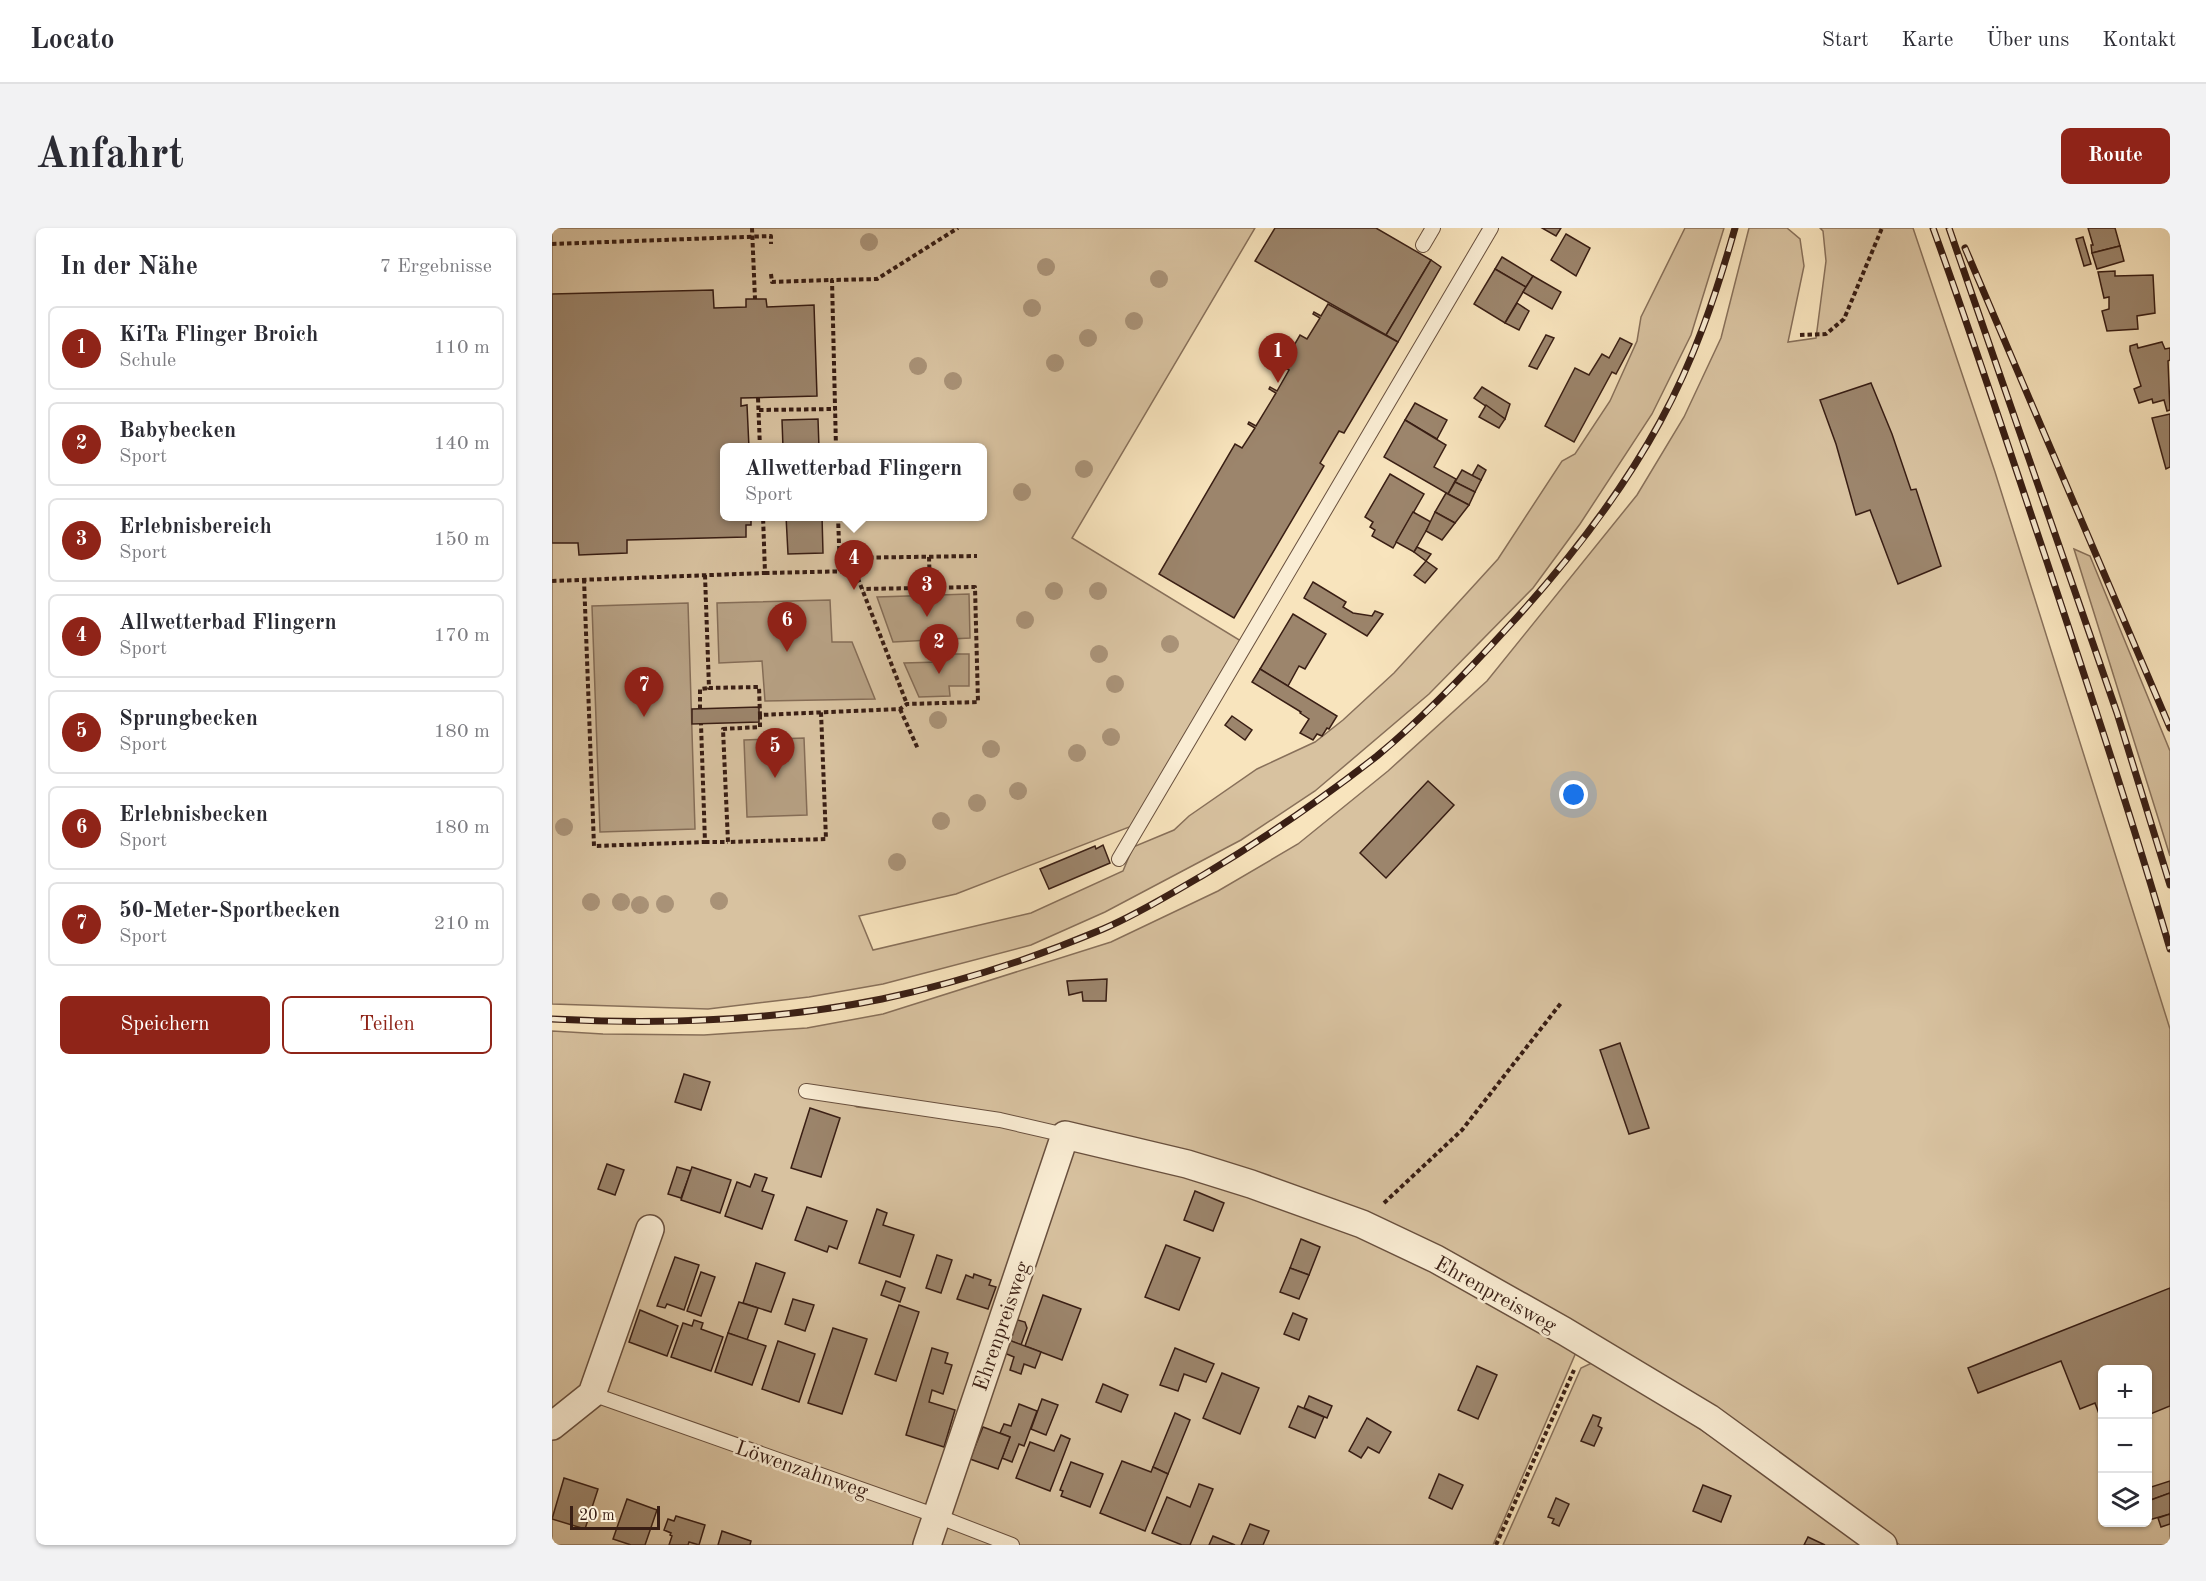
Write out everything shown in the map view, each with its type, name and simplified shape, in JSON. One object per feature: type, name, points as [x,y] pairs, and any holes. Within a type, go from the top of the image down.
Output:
[{"type":"street","name":"Ehrenpreisweg","points":[[927,1545],[1065,1136],[1187,1164],[1251,1184],[1362,1224],[1436,1259],[1586,1344],[1709,1418],[1883,1545]]},
{"type":"street","points":[[552,1426],[592,1394],[650,1229]]},
{"type":"lane","points":[[1423,245],[1434,228]]},
{"type":"lane","points":[[1119,859],[1491,228]]},
{"type":"lane","name":"Ehrenpreisweg","points":[[806,1091],[1000,1120],[1065,1136]]},
{"type":"lane","name":"Löwenzahnweg","points":[[592,1394],[937,1516],[1012,1545]]},
{"type":"path","points":[[752,228],[755,299]]},
{"type":"path","points":[[771,274],[772,282],[877,279],[958,228]]},
{"type":"path","points":[[1800,335],[1826,334],[1844,319],[1882,228]]},
{"type":"path","points":[[552,244],[771,236],[771,244]]},
{"type":"path","points":[[832,280],[836,443]]},
{"type":"path","points":[[758,398],[760,443]]},
{"type":"path","points":[[759,410],[835,409]]},
{"type":"path","points":[[763,521],[765,573]]},
{"type":"path","points":[[838,521],[840,571]]},
{"type":"path","points":[[839,558],[977,556]]},
{"type":"path","points":[[929,557],[930,588]]},
{"type":"path","points":[[552,581],[855,571],[907,704]]},
{"type":"path","points":[[705,575],[709,688]]},
{"type":"path","points":[[584,579],[594,846],[826,839],[821,712]]},
{"type":"path","points":[[760,715],[900,709],[907,704],[978,702],[975,587],[862,589]]},
{"type":"path","points":[[700,709],[700,689],[759,687],[760,727],[723,729],[728,842]]},
{"type":"path","points":[[900,709],[918,749]]},
{"type":"path","points":[[701,724],[705,842]]},
{"type":"path","points":[[1362,1224],[1462,1130],[1561,1003]]},
{"type":"path","points":[[1496,1545],[1586,1344]]},
{"type":"shaded area","points":[[552,228],[1255,228],[1072,538],[1241,641],[1132,826],[956,894],[859,916],[873,950],[1031,913],[1123,871],[1133,847],[1174,830],[1189,816],[1257,769],[1315,742],[1343,720],[1394,673],[1498,559],[1562,461],[1575,454],[1610,401],[1637,341],[1641,317],[1685,228],[1724,228],[1691,335],[1652,414],[1580,524],[1533,588],[1429,694],[1315,791],[1241,840],[1105,912],[1031,945],[883,984],[809,997],[708,1009],[552,1004]]},
{"type":"shaded area","points":[[1749,228],[1787,228],[1800,239],[1804,266],[1788,342],[1816,338],[1826,261],[1823,231],[1820,228],[1913,228],[1995,472],[2170,1029],[2170,1545],[1900,1545],[1710,1409],[1434,1251],[1347,1213],[1235,1175],[1004,1115],[818,1086],[857,1107],[980,1121],[1066,1139],[1183,1170],[1337,1222],[1432,1264],[1577,1350],[1493,1545],[552,1545],[552,1031],[704,1035],[807,1028],[883,1014],[1111,942],[1218,891],[1298,844],[1388,771],[1487,681],[1637,495],[1684,417],[1721,338]]},
{"type":"shaded area","points":[[2074,549],[2090,556],[2170,751],[2170,856]]},
{"type":"shaded area","points":[[969,594],[970,638],[893,642],[877,597]]},
{"type":"shaded area","points":[[830,600],[832,642],[852,642],[875,699],[765,701],[762,661],[719,663],[717,603]]},
{"type":"shaded area","points":[[688,603],[695,829],[600,832],[592,606]]},
{"type":"shaded area","points":[[940,654],[969,654],[969,686],[949,686],[950,696],[919,697],[904,663],[939,662]]},
{"type":"shaded area","points":[[804,738],[807,815],[747,817],[744,740]]},
{"type":"shaded area","points":[[1598,1360],[1871,1545],[1503,1545],[1581,1368]]},
{"type":"building","points":[[1275,228],[1376,228],[1431,260],[1386,335],[1255,261]]},
{"type":"building","points":[[1542,228],[1561,228],[1556,236]]},
{"type":"building","points":[[2088,228],[2115,228],[2120,246],[2092,253],[2091,245],[2093,245]]},
{"type":"building","points":[[1566,234],[1590,248],[1576,276],[1551,260]]},
{"type":"building","points":[[2083,237],[2091,264],[2084,266],[2076,239]]},
{"type":"building","points":[[2120,246],[2124,261],[2097,269],[2092,253]]},
{"type":"building","points":[[1502,257],[1533,276],[1526,287],[1495,269]]},
{"type":"building","points":[[1431,260],[1441,267],[1398,342],[1386,335]]},
{"type":"building","points":[[1495,269],[1526,287],[1505,323],[1474,304]]},
{"type":"building","points":[[2115,271],[2115,276],[2153,275],[2155,313],[2137,316],[2138,329],[2107,331],[2102,311],[2109,309],[2109,297],[2104,298],[2098,272]]},
{"type":"building","points":[[1533,276],[1561,292],[1552,309],[1523,292]]},
{"type":"building","points":[[713,290],[714,308],[746,307],[746,299],[766,299],[767,307],[814,305],[817,396],[741,398],[741,406],[747,405],[749,443],[720,443],[720,521],[751,521],[751,525],[746,525],[746,537],[627,540],[627,553],[579,555],[578,543],[552,543],[552,294]]},
{"type":"building","points":[[1517,303],[1529,311],[1519,330],[1505,323]]},
{"type":"building","points":[[1328,304],[1398,342],[1344,433],[1339,431],[1320,463],[1324,466],[1234,618],[1159,574],[1235,444],[1242,448],[1255,428],[1248,424],[1249,422],[1256,426],[1276,393],[1269,389],[1270,387],[1277,391],[1289,370],[1282,366],[1300,335],[1307,339],[1320,318],[1313,314],[1314,312],[1321,316]]},
{"type":"building","points":[[1546,335],[1554,338],[1537,369],[1529,366]]},
{"type":"building","points":[[1620,338],[1632,344],[1616,374],[1612,372],[1574,442],[1545,426],[1575,368],[1589,375],[1602,354],[1609,358]]},
{"type":"building","points":[[2162,342],[2165,349],[2170,348],[2170,360],[2168,361],[2170,410],[2167,411],[2164,400],[2153,403],[2152,399],[2139,403],[2134,389],[2141,386],[2130,351],[2130,346],[2137,344],[2138,348]]},
{"type":"building","points":[[1871,383],[1892,434],[1911,490],[1916,489],[1941,566],[1898,584],[1870,510],[1856,515],[1836,444],[1820,400]]},
{"type":"building","points":[[1482,387],[1510,404],[1505,419],[1474,398]]},
{"type":"building","points":[[1415,403],[1447,420],[1437,439],[1405,420]]},
{"type":"building","points":[[1486,405],[1505,419],[1499,428],[1479,417]]},
{"type":"building","points":[[2170,414],[2170,467],[2166,469],[2152,418]]},
{"type":"building","points":[[818,419],[819,443],[783,443],[782,420]]},
{"type":"building","points":[[1405,420],[1446,445],[1434,467],[1456,479],[1448,494],[1384,457]]},
{"type":"building","points":[[1478,465],[1486,470],[1481,480],[1472,476]]},
{"type":"building","points":[[1462,470],[1481,480],[1475,492],[1455,482]]},
{"type":"building","points":[[1390,474],[1424,494],[1393,548],[1372,536],[1375,530],[1370,527],[1373,522],[1365,517]]},
{"type":"building","points":[[1455,482],[1475,492],[1469,505],[1448,494]]},
{"type":"building","points":[[1446,493],[1469,505],[1455,523],[1435,512]]},
{"type":"building","points":[[1413,512],[1431,522],[1414,552],[1396,542]]},
{"type":"building","points":[[1435,512],[1455,523],[1442,540],[1426,531]]},
{"type":"building","points":[[786,521],[822,521],[823,553],[788,554]]},
{"type":"building","points":[[1417,547],[1431,554],[1426,561],[1414,552]]},
{"type":"building","points":[[1426,561],[1437,569],[1425,583],[1414,575]]},
{"type":"building","points":[[1313,582],[1346,602],[1343,607],[1353,613],[1372,616],[1375,611],[1383,614],[1367,636],[1304,598]]},
{"type":"building","points":[[1293,614],[1326,634],[1305,669],[1299,666],[1288,686],[1260,669]]},
{"type":"building","points":[[1260,669],[1337,716],[1329,729],[1327,728],[1322,736],[1317,734],[1313,740],[1300,733],[1309,719],[1252,682]]},
{"type":"building","points":[[759,707],[759,722],[692,724],[692,709]]},
{"type":"building","points":[[1232,716],[1252,730],[1245,740],[1225,725]]},
{"type":"building","points":[[1428,781],[1454,805],[1386,878],[1360,853]]},
{"type":"building","points":[[1103,845],[1110,863],[1049,889],[1040,869],[1095,846],[1096,849]]},
{"type":"building","points":[[1107,979],[1106,1001],[1083,1001],[1082,992],[1069,995],[1067,981]]},
{"type":"building","points":[[1620,1043],[1649,1128],[1629,1134],[1600,1050]]},
{"type":"building","points":[[684,1074],[710,1082],[701,1110],[675,1102]]},
{"type":"building","points":[[810,1108],[840,1118],[821,1177],[791,1168]]},
{"type":"building","points":[[607,1164],[624,1170],[615,1195],[598,1189]]},
{"type":"building","points":[[677,1167],[691,1171],[681,1198],[668,1194]]},
{"type":"building","points":[[692,1167],[731,1180],[720,1213],[681,1200]]},
{"type":"building","points":[[755,1174],[767,1178],[762,1191],[774,1195],[762,1229],[725,1216],[737,1182],[750,1187]]},
{"type":"building","points":[[1195,1191],[1224,1203],[1213,1231],[1184,1220]]},
{"type":"building","points":[[807,1207],[847,1221],[837,1249],[829,1246],[827,1252],[795,1240]]},
{"type":"building","points":[[877,1209],[887,1213],[883,1225],[914,1235],[900,1277],[859,1263]]},
{"type":"building","points":[[1301,1239],[1320,1247],[1309,1275],[1290,1268]]},
{"type":"building","points":[[1166,1245],[1200,1258],[1179,1310],[1145,1297]]},
{"type":"building","points":[[937,1255],[952,1260],[941,1293],[926,1288]]},
{"type":"building","points":[[675,1257],[699,1265],[684,1310],[667,1304],[665,1308],[657,1306]]},
{"type":"building","points":[[756,1263],[785,1273],[771,1312],[743,1303]]},
{"type":"building","points":[[1290,1268],[1309,1275],[1299,1299],[1280,1292]]},
{"type":"building","points":[[701,1272],[715,1277],[701,1316],[687,1311]]},
{"type":"building","points":[[974,1274],[991,1280],[989,1285],[996,1287],[988,1309],[957,1299],[966,1275],[973,1278]]},
{"type":"building","points":[[886,1281],[905,1288],[900,1302],[881,1295]]},
{"type":"building","points":[[2170,1288],[2170,1406],[2152,1413],[2152,1365],[2098,1365],[2098,1411],[2095,1403],[2080,1409],[2061,1361],[1978,1393],[1968,1368]]},
{"type":"building","points":[[1043,1295],[1081,1309],[1062,1360],[1025,1346]]},
{"type":"building","points":[[793,1299],[814,1305],[805,1331],[785,1324]]},
{"type":"building","points":[[739,1302],[758,1308],[747,1340],[728,1333]]},
{"type":"building","points":[[899,1305],[919,1312],[896,1381],[875,1374]]},
{"type":"building","points":[[640,1310],[678,1326],[667,1356],[629,1342]]},
{"type":"building","points":[[1293,1313],[1307,1319],[1299,1340],[1284,1334]]},
{"type":"building","points":[[1014,1319],[1025,1322],[1027,1328],[1021,1345],[1006,1339]]},
{"type":"building","points":[[694,1320],[703,1323],[701,1329],[723,1337],[711,1371],[671,1357],[683,1323],[692,1326]]},
{"type":"building","points":[[833,1328],[867,1339],[842,1414],[808,1403]]},
{"type":"building","points":[[728,1333],[766,1346],[752,1385],[715,1372]]},
{"type":"building","points":[[1006,1339],[1041,1352],[1035,1368],[1024,1364],[1021,1374],[1010,1370],[1014,1357],[1002,1352]]},
{"type":"building","points":[[778,1341],[815,1354],[799,1402],[762,1389]]},
{"type":"building","points":[[932,1348],[948,1353],[945,1363],[952,1365],[943,1394],[932,1390],[929,1402],[955,1410],[944,1447],[906,1435]]},
{"type":"building","points":[[1175,1348],[1214,1364],[1206,1382],[1184,1374],[1178,1391],[1160,1385]]},
{"type":"building","points":[[1477,1366],[1497,1375],[1478,1419],[1458,1410]]},
{"type":"building","points":[[1222,1373],[1259,1388],[1240,1434],[1203,1418]]},
{"type":"building","points":[[1103,1384],[1128,1395],[1121,1412],[1096,1402]]},
{"type":"building","points":[[1309,1396],[1332,1406],[1327,1418],[1304,1408]]},
{"type":"building","points":[[1042,1399],[1058,1405],[1046,1435],[1031,1429]]},
{"type":"building","points":[[1019,1404],[1037,1411],[1024,1446],[1019,1444],[1012,1462],[1002,1458],[1010,1437],[1000,1433],[1004,1424],[1011,1426]]},
{"type":"building","points":[[1298,1406],[1324,1417],[1315,1438],[1289,1427]]},
{"type":"building","points":[[1175,1413],[1190,1420],[1168,1474],[1153,1467]]},
{"type":"building","points":[[1593,1415],[1601,1418],[1598,1426],[1602,1428],[1594,1446],[1581,1441]]},
{"type":"building","points":[[1367,1418],[1391,1432],[1379,1453],[1368,1447],[1361,1458],[1349,1451]]},
{"type":"building","points":[[983,1427],[1010,1437],[998,1469],[970,1459]]},
{"type":"building","points":[[1061,1435],[1070,1439],[1050,1491],[1016,1478],[1030,1442],[1054,1451]]},
{"type":"building","points":[[1122,1461],[1151,1472],[1153,1467],[1168,1474],[1145,1531],[1100,1513]]},
{"type":"building","points":[[1071,1462],[1103,1474],[1090,1507],[1061,1496],[1063,1491],[1060,1490]]},
{"type":"building","points":[[1439,1474],[1463,1485],[1452,1509],[1429,1498]]},
{"type":"building","points":[[564,1478],[598,1489],[585,1529],[552,1519]]},
{"type":"building","points":[[2170,1481],[2170,1493],[2152,1500],[2152,1487]]},
{"type":"building","points":[[1199,1484],[1213,1489],[1190,1545],[1182,1545],[1152,1533],[1167,1497],[1190,1507]]},
{"type":"building","points":[[1703,1485],[1731,1496],[1721,1522],[1693,1511]]},
{"type":"building","points":[[2170,1493],[2170,1514],[2152,1519],[2152,1500]]},
{"type":"building","points":[[1556,1498],[1569,1504],[1559,1526],[1552,1523],[1554,1519],[1548,1517]]},
{"type":"building","points":[[627,1499],[657,1510],[645,1545],[631,1545],[613,1539]]},
{"type":"building","points":[[2170,1514],[2170,1524],[2161,1527],[2158,1518]]},
{"type":"building","points":[[676,1516],[705,1525],[699,1545],[689,1542],[688,1545],[669,1545],[671,1533],[664,1530],[668,1519],[674,1521]]},
{"type":"building","points":[[1250,1524],[1269,1531],[1263,1545],[1241,1545]]},
{"type":"building","points":[[722,1531],[751,1541],[750,1545],[718,1545]]},
{"type":"building","points":[[1213,1536],[1235,1545],[1209,1545]]},
{"type":"building","points":[[1808,1537],[1825,1545],[1804,1545]]},
{"type":"railway","points":[[552,1019],[635,1022],[759,1017],[882,999],[938,986],[1022,960],[1116,923],[1205,874],[1271,832],[1377,756],[1429,710],[1530,603],[1571,554],[1627,477],[1672,399],[1703,327],[1735,228]]},
{"type":"railway","points":[[1933,228],[2078,656],[2170,949]]},
{"type":"railway","points":[[1949,228],[2117,713],[2170,885]]},
{"type":"railway","points":[[1965,248],[2170,728]]},
{"type":"place","name":"KiTa Flinger Broich","points":[[1278,383]]},
{"type":"place","name":"Allwetterbad Flingern","points":[[854,590]]},
{"type":"place","name":"Erlebnisbereich","points":[[927,617]]},
{"type":"place","name":"Erlebnisbecken","points":[[787,652]]},
{"type":"place","name":"Babybecken","points":[[939,674]]},
{"type":"place","name":"50-Meter-Sportbecken","points":[[644,717]]},
{"type":"place","name":"Sprungbecken","points":[[775,778]]}]
